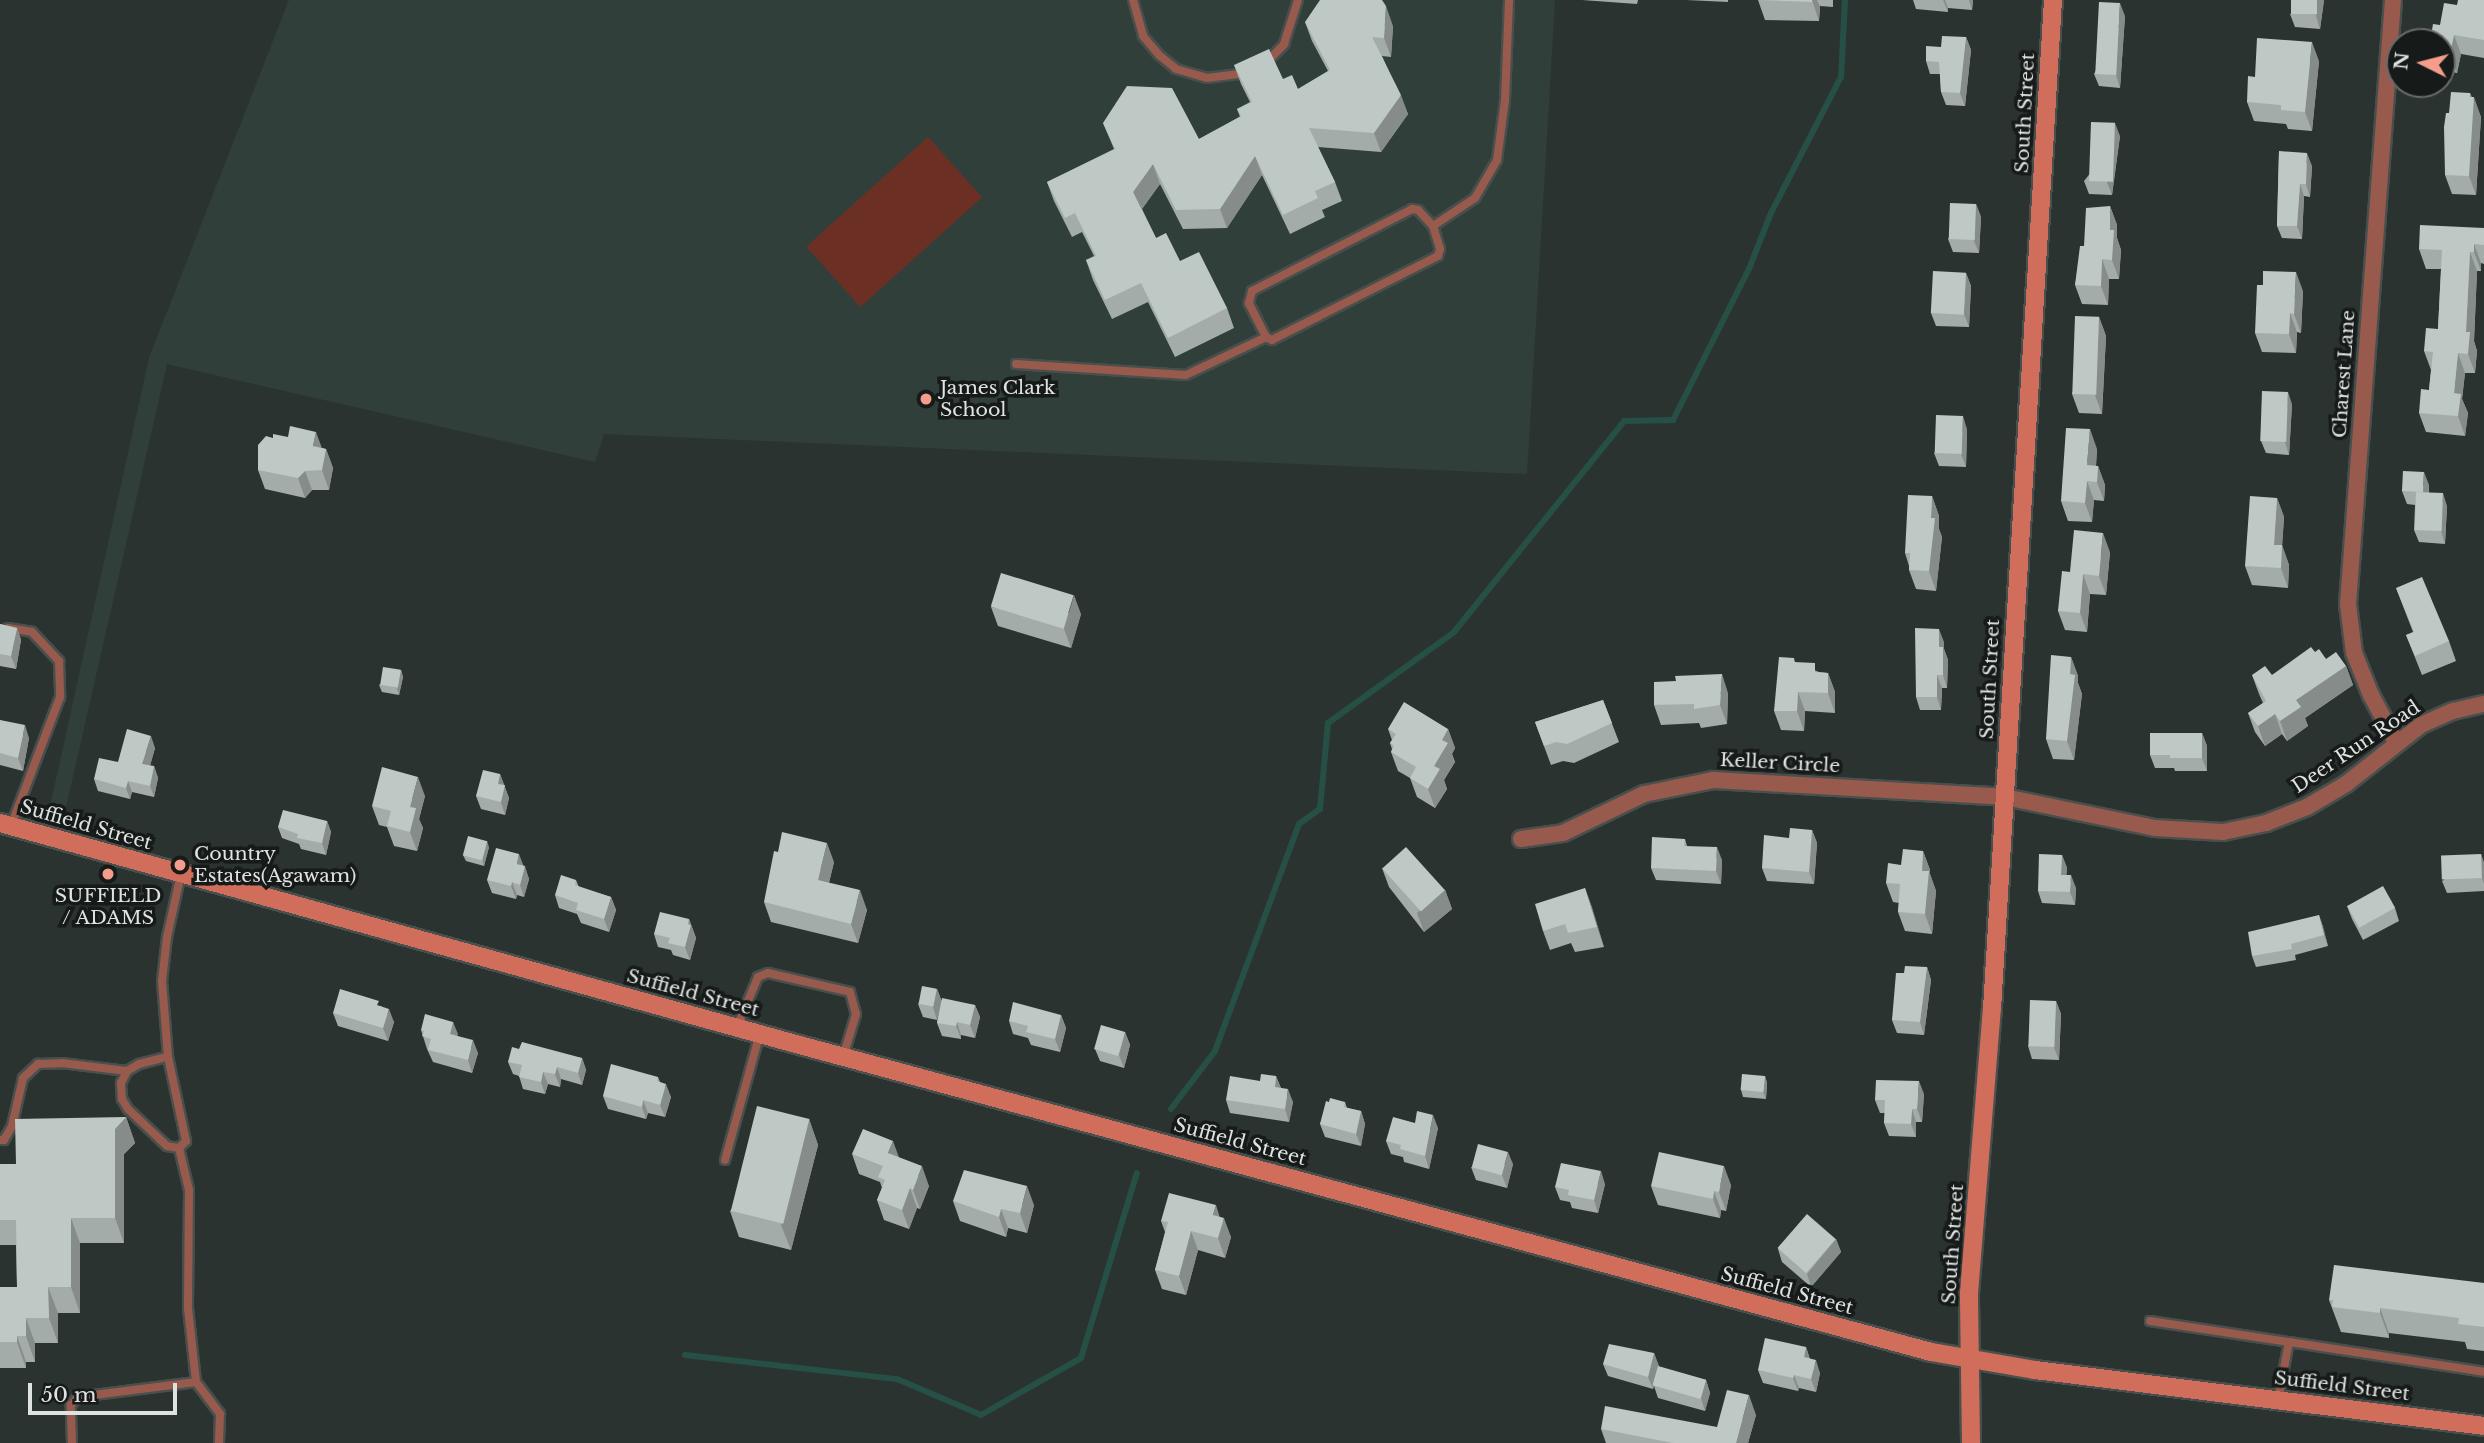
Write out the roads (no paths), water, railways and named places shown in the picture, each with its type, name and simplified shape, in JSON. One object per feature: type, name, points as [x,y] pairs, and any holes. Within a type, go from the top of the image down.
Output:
[{"type":"main road","name":"South Street","points":[[1971,1443],[1969,1293],[1992,1009],[2053,0]]},
{"type":"main road","name":"Suffield Street","points":[[6,824],[844,1057],[1898,1344],[1968,1359],[2484,1426]]},
{"type":"street","name":"Charest Lane","points":[[2393,0],[2348,604],[2354,653],[2371,695],[2396,742]]},
{"type":"street","name":"Deer Run Road","points":[[2005,797],[2155,828],[2223,832],[2266,823],[2307,807],[2346,784],[2396,742],[2435,718],[2484,704]]},
{"type":"street","name":"Keller Circle","points":[[1521,839],[1563,833],[1644,794],[1713,780],[2005,797]]},
{"type":"lane","points":[[1133,0],[1138,25],[1159,55],[1186,74],[1218,78],[1252,71],[1276,55],[1289,32],[1298,0]]},
{"type":"lane","points":[[1433,226],[1475,198],[1497,160],[1505,100],[1509,0]]},
{"type":"lane","points":[[1412,209],[1418,210],[1433,226],[1440,249],[1438,256],[1272,340],[1266,337],[1249,303],[1252,290],[1412,209]]},
{"type":"lane","points":[[1016,364],[1186,375],[1266,337]]},
{"type":"lane","points":[[2,627],[32,632],[59,661],[60,697],[6,824]]},
{"type":"lane","points":[[179,1148],[186,1141],[168,1057],[162,981],[167,937],[181,874]]},
{"type":"lane","points":[[737,1027],[758,977],[768,973],[850,992],[856,1014],[844,1057]]},
{"type":"lane","points":[[725,1160],[760,1033]]},
{"type":"lane","points":[[168,1057],[139,1064],[127,1071],[121,1083],[122,1098],[128,1109],[167,1146],[179,1148]]},
{"type":"lane","points":[[0,1140],[12,1126],[23,1079],[38,1065],[62,1063],[127,1071]]},
{"type":"lane","points":[[179,1148],[188,1190],[188,1308],[196,1382],[220,1414],[219,1443]]},
{"type":"lane","points":[[2150,1321],[2484,1372]]},
{"type":"lane","points":[[2278,1399],[2289,1342]]},
{"type":"lane","points":[[72,1443],[71,1405],[78,1397],[196,1382]]},
{"type":"waterway","points":[[1171,1109],[1215,1051],[1299,824],[1320,809],[1328,723],[1454,632],[1624,421],[1673,420],[1749,269],[1771,213],[1841,77],[1845,0]]},
{"type":"waterway","points":[[685,1355],[897,1379],[981,1415],[1081,1358],[1137,1173]]},
{"type":"place","name":"James Clark School","points":[[926,399]]},
{"type":"place","name":"Country Estates(Agawam)","points":[[180,865]]},
{"type":"place","name":"SUFFIELD / ADAMS","points":[[108,874]]}]
